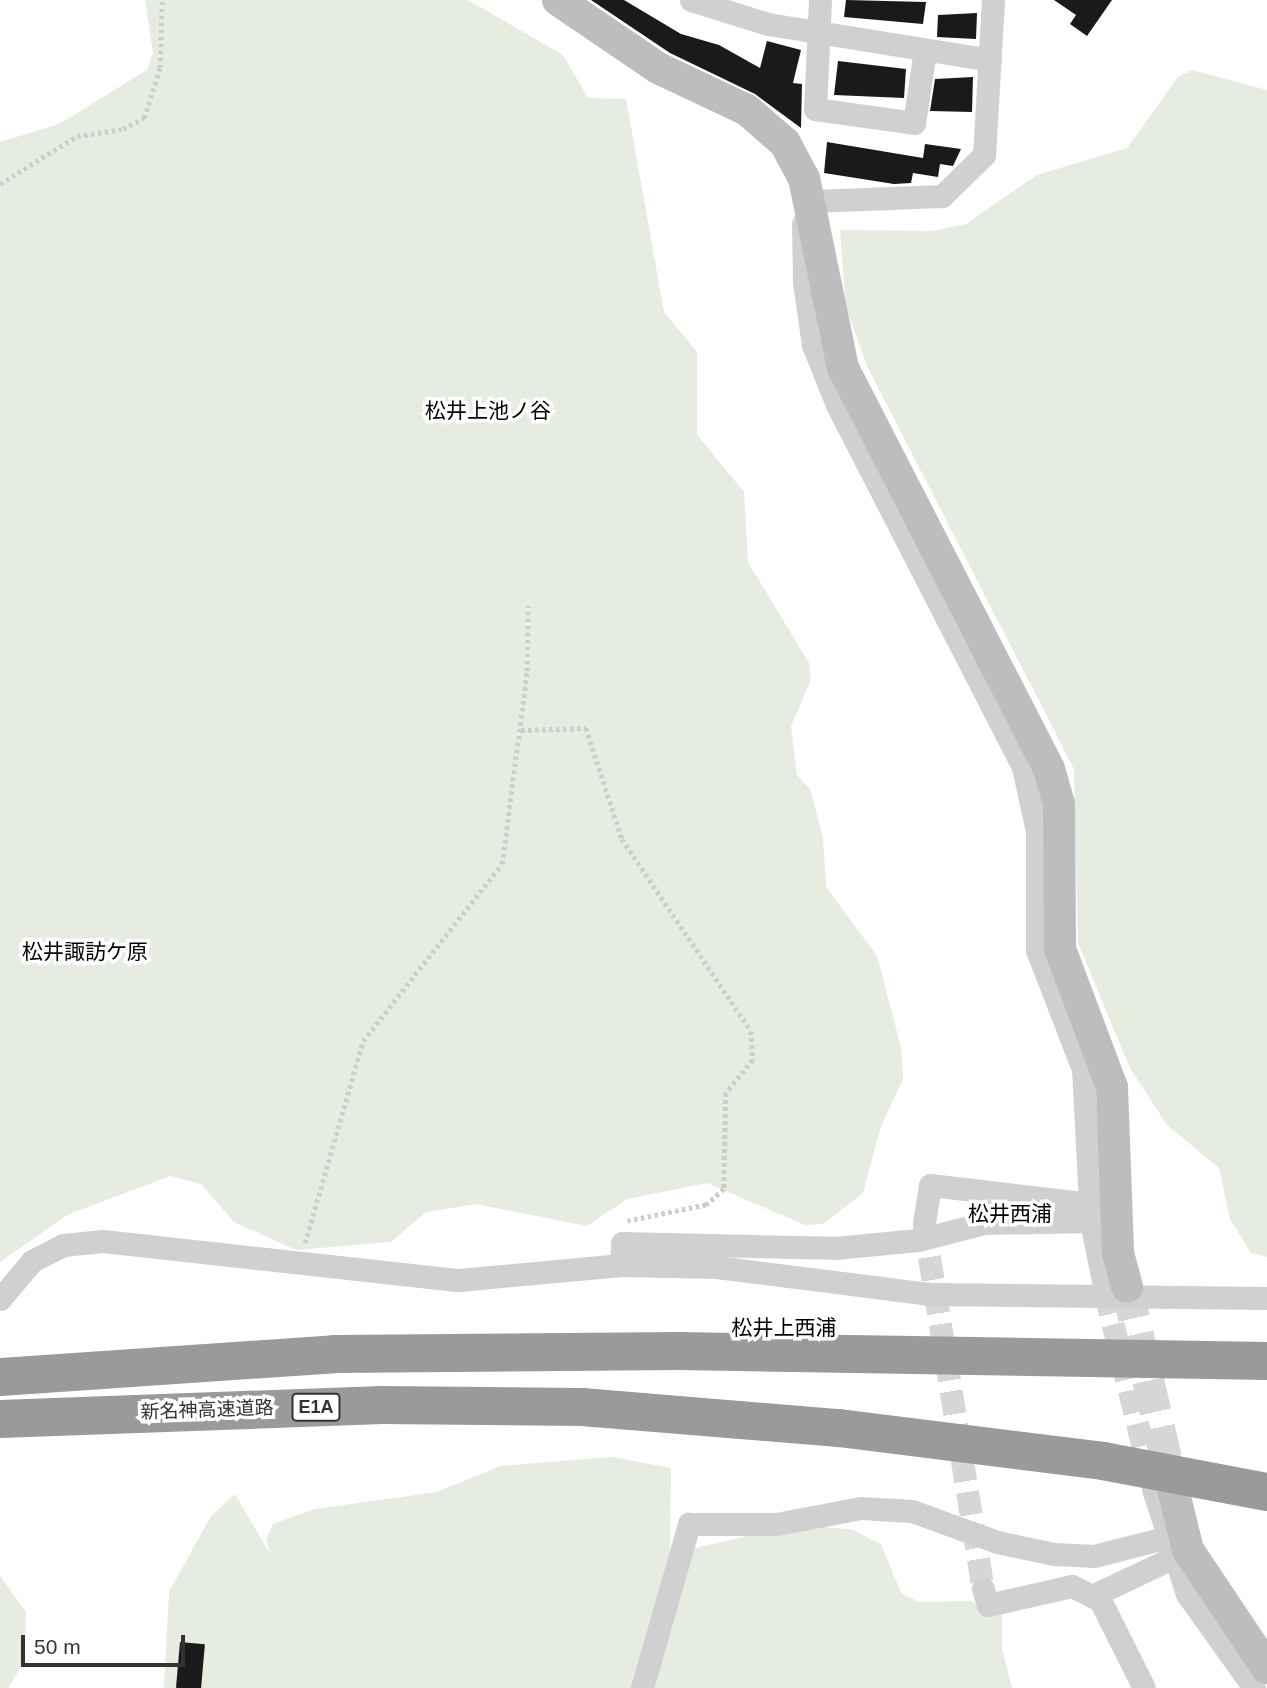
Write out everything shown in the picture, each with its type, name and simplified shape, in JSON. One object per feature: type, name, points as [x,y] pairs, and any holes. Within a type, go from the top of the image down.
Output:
[{"type":"highway","points":[[0,1377],[334,1354],[534,1356],[705,1352],[1267,1361]]},
{"type":"highway","name":"新名神高速道路","points":[[0,1419],[50,1415],[382,1405],[582,1407],[853,1429],[1103,1461],[1267,1492]]},
{"type":"street","points":[[558,0],[658,68],[747,110],[785,144],[813,201],[824,297],[843,368],[1049,769],[1059,803],[1060,949],[1112,1087],[1118,1253],[1116,1289]]},
{"type":"street","points":[[691,0],[738,18],[990,60]]},
{"type":"street","points":[[820,0],[815,108],[914,123],[925,50]]},
{"type":"street","points":[[813,201],[942,196],[984,155],[993,0]]},
{"type":"street","points":[[813,201],[803,223],[813,345],[837,405],[1023,767],[1037,831],[1037,950],[1083,1069],[1091,1213],[1116,1289]]},
{"type":"street","points":[[924,1223],[930,1185],[1091,1213]]},
{"type":"street","points":[[0,1299],[32,1261],[64,1245],[103,1241],[301,1266],[459,1280],[622,1254],[835,1248],[918,1240],[985,1223],[1091,1213]]},
{"type":"street","points":[[622,1254],[930,1294],[1267,1298]]},
{"type":"street","points":[[1163,1489],[1168,1548],[1187,1594],[1254,1688]]},
{"type":"street","points":[[1163,1489],[1188,1550],[1267,1668]]},
{"type":"street","points":[[642,1688],[689,1524],[776,1524],[861,1508],[912,1511],[997,1542],[1054,1554],[1094,1556],[1168,1548]]},
{"type":"street","points":[[1092,1596],[1168,1548]]},
{"type":"street","points":[[983,1589],[988,1605],[1072,1586],[1100,1600],[1144,1688]]},
{"type":"path","points":[[0,184],[77,136],[123,129],[144,118],[160,68],[162,0]]},
{"type":"path","points":[[301,1266],[363,1041],[502,864],[521,730],[528,606]]},
{"type":"path","points":[[521,730],[586,728],[622,839],[751,1031],[752,1060],[726,1094],[724,1189],[706,1205],[642,1214],[623,1224],[622,1254]]},
{"type":"shaded area","points":[[145,0],[468,0],[563,55],[588,98],[626,99],[664,312],[697,352],[697,435],[744,492],[748,562],[809,663],[811,679],[791,726],[797,775],[810,789],[823,838],[826,887],[877,956],[901,1047],[903,1079],[881,1126],[863,1193],[823,1224],[805,1225],[707,1183],[627,1199],[587,1226],[476,1204],[426,1212],[391,1242],[296,1250],[234,1222],[201,1184],[170,1176],[67,1215],[0,1262],[0,142],[59,124],[147,70],[153,53]]},
{"type":"shaded area","points":[[1192,70],[1267,90],[1267,1257],[1251,1253],[1230,1219],[1219,1168],[1167,1125],[1130,1068],[1078,943],[1074,769],[867,366],[846,307],[840,230],[932,231],[966,224],[1037,175],[1127,148],[1178,77]]},
{"type":"shaded area","points":[[613,1457],[671,1468],[670,1554],[795,1525],[850,1529],[881,1544],[901,1593],[919,1602],[971,1601],[1002,1615],[1002,1649],[1012,1688],[164,1688],[169,1592],[211,1516],[235,1494],[270,1554],[266,1540],[273,1524],[315,1509],[437,1492],[500,1466]]},
{"type":"shaded area","points":[[0,1576],[26,1612],[24,1662],[8,1688],[0,1688]]},
{"type":"building","points":[[591,0],[624,0],[681,34],[719,45],[760,68],[767,41],[801,50],[793,83],[802,84],[801,128],[755,94],[670,53]]},
{"type":"building","points":[[846,0],[926,2],[923,24],[844,17]]},
{"type":"building","points":[[1054,0],[1112,0],[1087,36],[1070,24],[1076,15]]},
{"type":"building","points":[[977,13],[976,39],[937,37],[938,15]]},
{"type":"building","points":[[838,61],[906,69],[904,98],[834,95]]},
{"type":"building","points":[[973,77],[972,112],[930,111],[935,79]]},
{"type":"building","points":[[827,142],[923,158],[925,144],[961,149],[953,166],[940,164],[938,177],[913,173],[911,183],[894,184],[824,173]]},
{"type":"building","points":[[180,1642],[205,1644],[201,1688],[176,1688]]},
{"type":"tunnel","points":[[924,1223],[983,1589]]},
{"type":"tunnel","points":[[1127,1287],[1173,1489]]},
{"type":"tunnel","points":[[1105,1291],[1151,1478]]},
{"type":"district","name":"松井上池ノ谷","points":[[488,411]]},
{"type":"district","name":"松井諏訪ケ原","points":[[85,952]]},
{"type":"district","name":"松井西浦","points":[[1010,1214]]},
{"type":"district","name":"松井上西浦","points":[[784,1328]]}]
